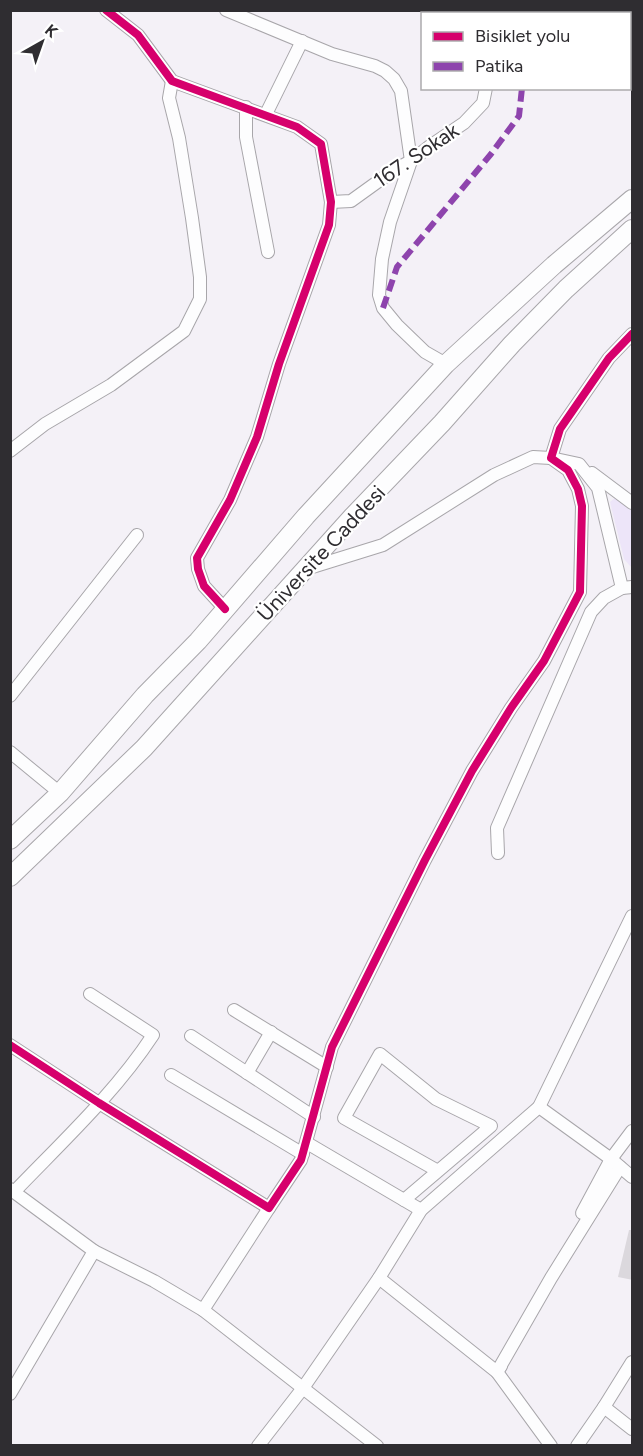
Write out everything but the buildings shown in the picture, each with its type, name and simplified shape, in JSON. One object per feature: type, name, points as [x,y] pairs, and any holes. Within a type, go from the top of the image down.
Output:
[{"type":"main road","name":"Üniversite Caddesi","points":[[10,840],[60,793],[145,695],[198,641],[446,364],[554,265],[633,199]]},
{"type":"main road","name":"Üniversite Caddesi","points":[[10,877],[144,748],[512,344],[566,289],[633,230]]},
{"type":"street","points":[[106,10],[138,34],[172,81],[297,127],[321,144],[331,202],[329,225],[279,364],[257,437],[230,500],[197,558],[204,586],[225,609]]},
{"type":"street","points":[[226,10],[332,54],[375,66],[394,79],[401,91],[411,161],[390,222],[382,259],[379,295],[382,308],[397,325],[425,352],[446,364]]},
{"type":"street","points":[[266,114],[302,41]]},
{"type":"street","points":[[10,451],[45,424],[111,384],[184,331],[200,299],[200,277],[192,218],[169,98],[172,81]]},
{"type":"street","name":"167. Sokak","points":[[331,202],[351,201],[394,170],[411,161],[476,112],[483,102],[486,90]]},
{"type":"street","points":[[246,107],[246,137],[268,252]]},
{"type":"street","points":[[551,458],[560,429],[609,358],[633,334]]},
{"type":"street","points":[[307,568],[383,545],[495,475],[533,458],[551,458],[579,464],[633,503]]},
{"type":"street","points":[[203,1310],[302,1160],[333,1047],[425,860],[472,771],[511,708],[544,661],[580,592],[582,507],[578,489],[568,470],[551,458]]},
{"type":"street","points":[[498,853],[497,828],[591,612],[604,597],[627,588],[598,488],[579,464]]},
{"type":"street","points":[[10,696],[137,535]]},
{"type":"street","points":[[10,752],[60,793]]},
{"type":"street","points":[[258,1446],[303,1388],[379,1278],[421,1210],[539,1107],[633,916]]},
{"type":"street","points":[[90,994],[153,1035],[134,1065],[12,1191],[94,1251],[154,1281],[203,1310],[377,1446]]},
{"type":"street","points":[[234,1010],[327,1066]]},
{"type":"street","points":[[248,1073],[272,1032]]},
{"type":"street","points":[[191,1036],[314,1117]]},
{"type":"street","points":[[10,1045],[269,1208]]},
{"type":"street","points":[[404,1200],[492,1126],[436,1099],[380,1054],[344,1118],[438,1171]]},
{"type":"street","points":[[171,1075],[421,1210]]},
{"type":"street","points":[[539,1107],[633,1177]]},
{"type":"street","points":[[497,1372],[633,1131]]},
{"type":"street","points":[[10,1394],[94,1251]]},
{"type":"street","points":[[379,1278],[497,1372],[551,1446]]},
{"type":"street","points":[[577,1446],[633,1362]]},
{"type":"street","points":[[604,1407],[633,1429]]},
{"type":"shaded area","points":[[615,498],[632,511],[632,568],[624,559],[610,502]]},
{"type":"marked path","points":[[383,308],[397,267],[491,154],[519,116],[522,90]]},
{"type":"cycle path","points":[[106,10],[138,35],[172,81],[297,127],[321,144],[331,202],[329,225],[279,364],[257,437],[230,500],[197,558],[204,586],[225,609]]},
{"type":"cycle path","points":[[10,1045],[269,1208],[301,1160],[332,1047],[425,860],[472,771],[511,708],[544,661],[580,592],[582,506],[578,489],[568,470],[551,458],[560,429],[609,358],[632,334]]}]
